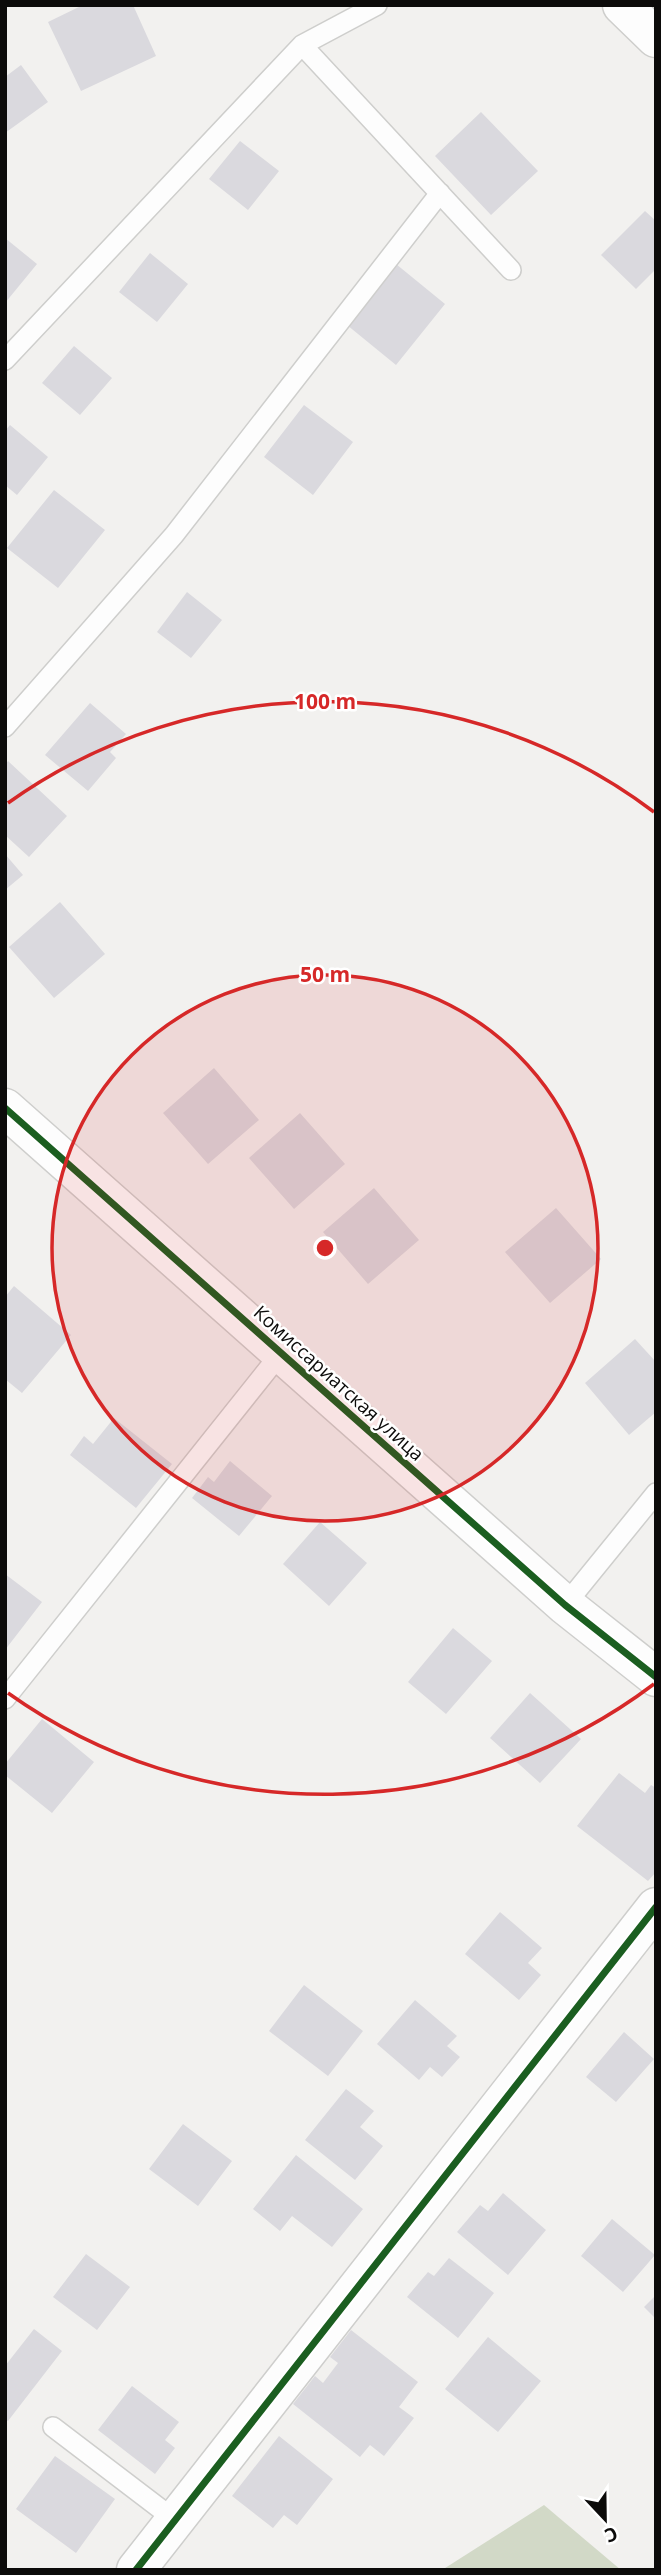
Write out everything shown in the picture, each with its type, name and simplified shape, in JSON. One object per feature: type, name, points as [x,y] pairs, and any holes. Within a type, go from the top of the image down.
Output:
[{"type":"street","points":[[622,5],[656,38]]},
{"type":"street","name":"Комиссариатская улица","points":[[5,1108],[565,1605],[656,1677]]},
{"type":"street","points":[[136,2570],[656,1907]]},
{"type":"lane","points":[[5,360],[302,45],[377,5]]},
{"type":"lane","points":[[302,45],[510,270]]},
{"type":"lane","points":[[5,727],[174,535],[440,193]]},
{"type":"lane","points":[[5,1699],[282,1353]]},
{"type":"lane","points":[[565,1605],[656,1493]]},
{"type":"lane","points":[[52,2427],[175,2520]]},
{"type":"green space","points":[[544,2505],[621,2570],[442,2570]]},
{"type":"building","points":[[83,5],[133,5],[156,56],[81,91],[48,22]]},
{"type":"building","points":[[21,65],[48,102],[5,133],[5,77]]},
{"type":"building","points":[[481,112],[538,171],[491,215],[435,156]]},
{"type":"building","points":[[240,141],[279,171],[248,210],[209,179]]},
{"type":"building","points":[[645,211],[656,221],[656,269],[636,289],[601,255]]},
{"type":"building","points":[[5,238],[37,264],[5,303]]},
{"type":"building","points":[[150,253],[188,284],[157,322],[119,292]]},
{"type":"building","points":[[396,264],[445,304],[396,365],[347,325]]},
{"type":"building","points":[[74,346],[112,378],[80,415],[42,383]]},
{"type":"building","points":[[304,405],[353,442],[313,495],[264,457]]},
{"type":"building","points":[[10,425],[48,457],[17,495],[5,485],[5,431]]},
{"type":"building","points":[[54,490],[105,530],[58,588],[7,548]]},
{"type":"building","points":[[187,592],[222,620],[191,658],[157,632]]},
{"type":"building","points":[[90,703],[126,734],[110,752],[116,758],[88,791],[45,755]]},
{"type":"building","points":[[8,761],[67,816],[29,857],[5,835],[5,765]]},
{"type":"building","points":[[5,854],[23,875],[5,890]]},
{"type":"building","points":[[60,902],[105,954],[54,998],[9,947]]},
{"type":"building","points":[[214,1068],[259,1120],[208,1164],[163,1113]]},
{"type":"building","points":[[300,1113],[345,1164],[294,1209],[249,1158]]},
{"type":"building","points":[[374,1188],[419,1240],[368,1284],[323,1232]]},
{"type":"building","points":[[556,1208],[601,1259],[550,1303],[505,1252]]},
{"type":"building","points":[[14,1286],[71,1335],[22,1393],[5,1379],[5,1297]]},
{"type":"building","points":[[635,1339],[656,1362],[656,1412],[629,1435],[585,1383]]},
{"type":"building","points":[[114,1418],[172,1464],[136,1508],[70,1455],[84,1436],[93,1444]]},
{"type":"building","points":[[230,1461],[272,1496],[239,1536],[192,1498],[208,1477],[214,1482]]},
{"type":"building","points":[[320,1522],[367,1563],[329,1606],[283,1564]]},
{"type":"building","points":[[5,1574],[42,1602],[5,1650]]},
{"type":"building","points":[[453,1628],[492,1661],[446,1714],[408,1682]]},
{"type":"building","points":[[530,1693],[581,1739],[540,1783],[490,1738]]},
{"type":"building","points":[[42,1719],[94,1762],[52,1813],[5,1775],[5,1764]]},
{"type":"building","points":[[619,1773],[645,1793],[651,1785],[656,1788],[656,1872],[648,1881],[577,1826]]},
{"type":"building","points":[[500,1912],[542,1948],[528,1963],[541,1975],[519,2000],[465,1954]]},
{"type":"building","points":[[304,1985],[363,2031],[328,2076],[269,2031]]},
{"type":"building","points":[[415,2000],[457,2036],[447,2046],[460,2057],[442,2077],[430,2067],[419,2080],[377,2044]]},
{"type":"building","points":[[624,2032],[654,2059],[616,2102],[586,2077]]},
{"type":"building","points":[[346,2089],[374,2111],[360,2127],[383,2146],[355,2180],[305,2140]]},
{"type":"building","points":[[183,2124],[232,2161],[198,2206],[149,2169]]},
{"type":"building","points":[[296,2155],[363,2209],[332,2247],[292,2216],[280,2231],[253,2209]]},
{"type":"building","points":[[503,2193],[546,2230],[508,2275],[457,2232],[480,2205],[488,2211]]},
{"type":"building","points":[[612,2219],[655,2255],[623,2292],[581,2256]]},
{"type":"building","points":[[86,2254],[130,2287],[97,2330],[53,2297]]},
{"type":"building","points":[[449,2258],[494,2293],[458,2338],[407,2297],[428,2272],[434,2276]]},
{"type":"building","points":[[656,2295],[656,2319],[644,2307]]},
{"type":"building","points":[[34,2329],[62,2351],[8,2421],[5,2419],[5,2366]]},
{"type":"building","points":[[351,2330],[418,2382],[399,2407],[414,2418],[384,2456],[370,2445],[360,2457],[293,2404],[315,2376],[323,2383],[338,2363],[330,2357]]},
{"type":"building","points":[[488,2337],[541,2381],[498,2432],[445,2389]]},
{"type":"building","points":[[132,2386],[179,2422],[165,2440],[175,2448],[155,2474],[98,2430]]},
{"type":"building","points":[[279,2436],[333,2479],[297,2525],[284,2515],[273,2528],[232,2496]]},
{"type":"building","points":[[55,2456],[115,2499],[76,2553],[16,2509]]},
{"type":"cycle path","points":[[5,1108],[565,1605],[656,1677]]},
{"type":"cycle path","points":[[136,2570],[656,1907]]}]
